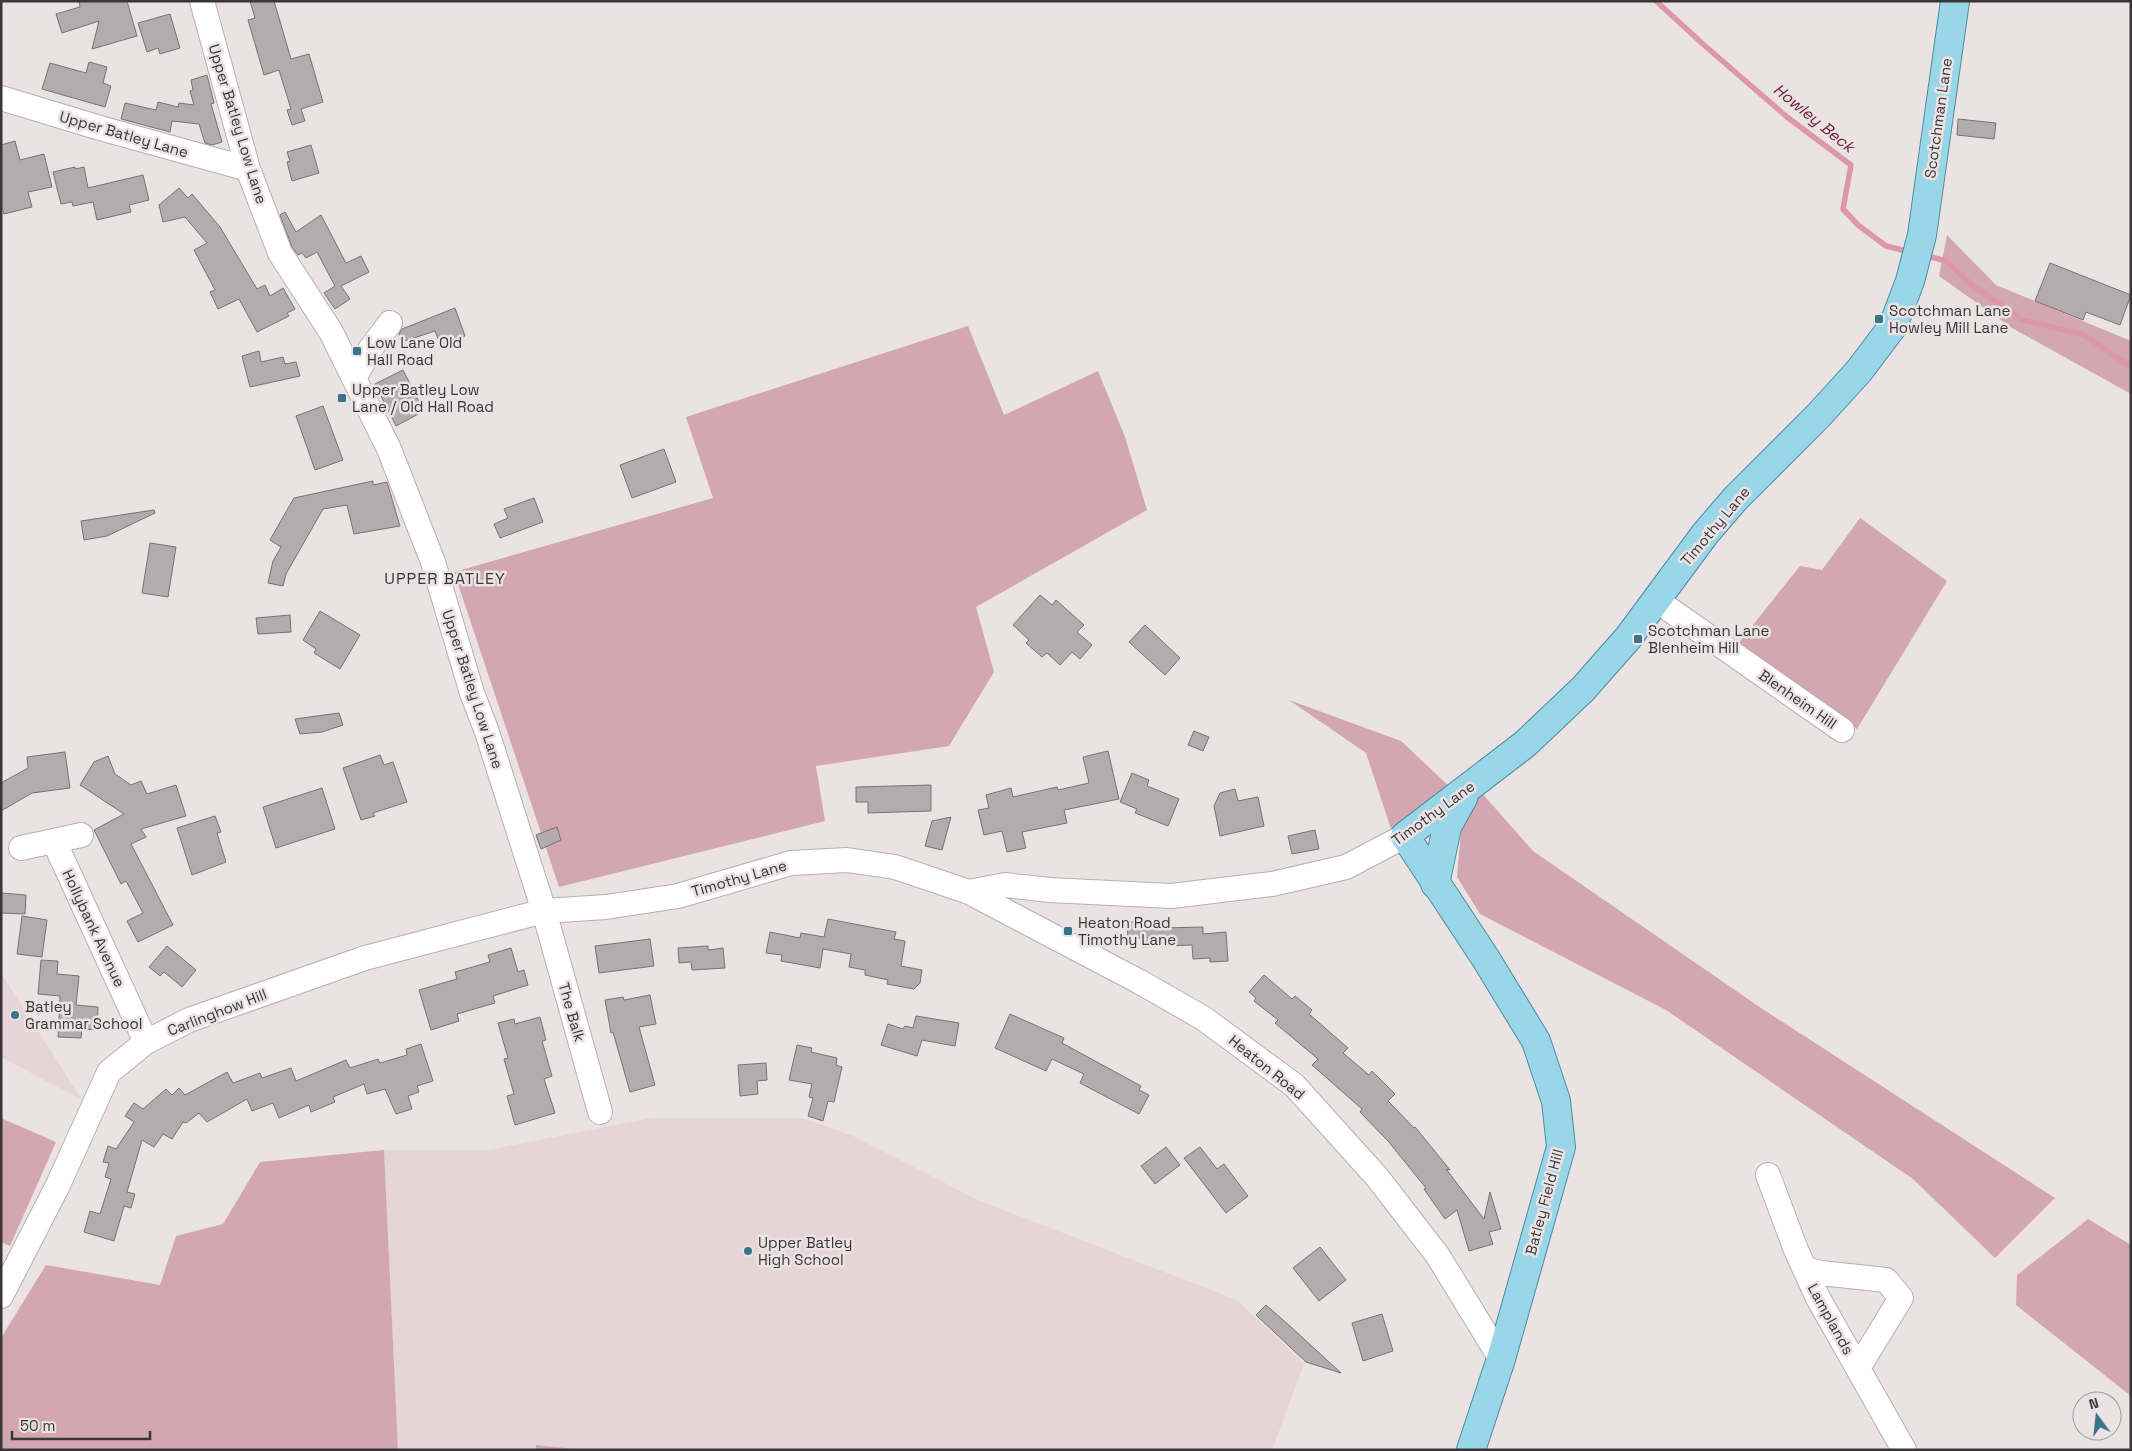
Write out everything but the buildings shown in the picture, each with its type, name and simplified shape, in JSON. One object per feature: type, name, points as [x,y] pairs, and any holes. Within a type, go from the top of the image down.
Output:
[{"type":"main road","name":"Scotchman Lane","points":[[1922,235],[1955,1]]},
{"type":"main road","name":"Timothy Lane","points":[[1405,836],[1525,744],[1583,689],[1628,638],[1705,534],[1734,499],[1819,415],[1859,371],[1893,326],[1910,280],[1922,235]]},
{"type":"main road","points":[[1435,884],[1447,826],[1468,788]]},
{"type":"main road","name":"Batley Field Hill","points":[[1405,836],[1486,959],[1536,1041],[1556,1101],[1561,1147],[1501,1359],[1470,1450]]},
{"type":"street","name":"Upper Batley Low Lane","points":[[202,1],[248,168],[280,253],[331,332],[354,378],[389,449],[433,562],[472,693],[487,732],[544,911]]},
{"type":"street","name":"Upper Batley Lane","points":[[1,98],[100,128],[248,168]]},
{"type":"street","points":[[354,378],[371,348],[390,323]]},
{"type":"street","name":"Blenheim Hill","points":[[1656,600],[1842,730]]},
{"type":"street","points":[[21,848],[81,835]]},
{"type":"street","name":"Timothy Lane","points":[[544,911],[606,907],[678,896],[790,863],[847,860],[895,867],[969,892],[1005,885],[1050,890],[1171,896],[1272,884],[1346,867],[1405,836]]},
{"type":"street","name":"Hollybank Avenue","points":[[54,841],[146,1042]]},
{"type":"street","name":"Heaton Road","points":[[969,892],[1140,982],[1203,1018],[1294,1085],[1377,1176],[1438,1256],[1501,1359]]},
{"type":"street","name":"Carlinghow Hill","points":[[1,1296],[58,1185],[109,1072],[146,1042],[189,1020],[365,958],[544,911]]},
{"type":"street","name":"The Balk","points":[[544,911],[600,1112]]},
{"type":"street","name":"Lamplands","points":[[1768,1175],[1818,1298],[1904,1450]]},
{"type":"street","name":"Lamplands","points":[[1805,1269],[1822,1273],[1886,1280],[1901,1298],[1858,1368]]},
{"type":"shaded area","points":[[1947,235],[1996,285],[2131,341],[2131,394],[2012,328],[1939,276]]},
{"type":"shaded area","points":[[968,326],[1004,415],[1098,371],[1125,437],[1147,510],[976,607],[994,672],[949,746],[816,766],[825,821],[559,887],[454,572],[713,498],[686,417]]},
{"type":"shaded area","points":[[1860,518],[1947,581],[1857,729],[1737,645],[1800,566],[1822,570]]},
{"type":"shaded area","points":[[1289,700],[1401,741],[1450,787],[1392,832],[1366,753]]},
{"type":"shaded area","points":[[1480,791],[1533,851],[1761,1008],[2055,1198],[1995,1258],[1913,1179],[1666,1010],[1480,914],[1457,877],[1461,831]]},
{"type":"shaded area","name":"Batley Grammar School","points":[[1,973],[82,1100],[1,1057]]},
{"type":"shaded area","points":[[1,1118],[56,1142],[10,1246],[1,1242]]},
{"type":"shaded area","name":"Upper Batley High School","points":[[652,1118],[802,1118],[853,1136],[980,1201],[1237,1300],[1304,1364],[1272,1450],[398,1450],[384,1150],[488,1150]]},
{"type":"shaded area","points":[[384,1150],[398,1450],[1,1450],[1,1338],[46,1265],[160,1285],[176,1236],[223,1224],[260,1162]]},
{"type":"shaded area","points":[[2088,1219],[2131,1245],[2131,1396],[2016,1305],[2017,1275]]},
{"type":"shaded area","points":[[536,1445],[584,1450],[536,1450]]},
{"type":"waterway","name":"Howley Beck","points":[[1656,1],[1787,117],[1851,165],[1843,209],[1858,225],[1886,246],[1910,252]]},
{"type":"waterway","name":"Howley Beck","points":[[1924,255],[1946,261],[1972,285],[2022,320],[2084,335],[2131,367]]},
{"type":"place","name":"Scotchman Lane Howley Mill Lane","points":[[1879,319]]},
{"type":"place","name":"Low Lane Old Hall Road","points":[[357,351]]},
{"type":"place","name":"Upper Batley Low Lane / Old Hall Road","points":[[342,398]]},
{"type":"place","name":"Scotchman Lane Blenheim Hill","points":[[1638,639]]},
{"type":"place","name":"Heaton Road Timothy Lane","points":[[1068,931]]},
{"type":"place","name":"Batley Grammar School","points":[[15,1015]]},
{"type":"place","name":"Upper Batley High School","points":[[748,1251]]},
{"type":"district","name":"UPPER BATLEY","points":[[445,578]]}]
